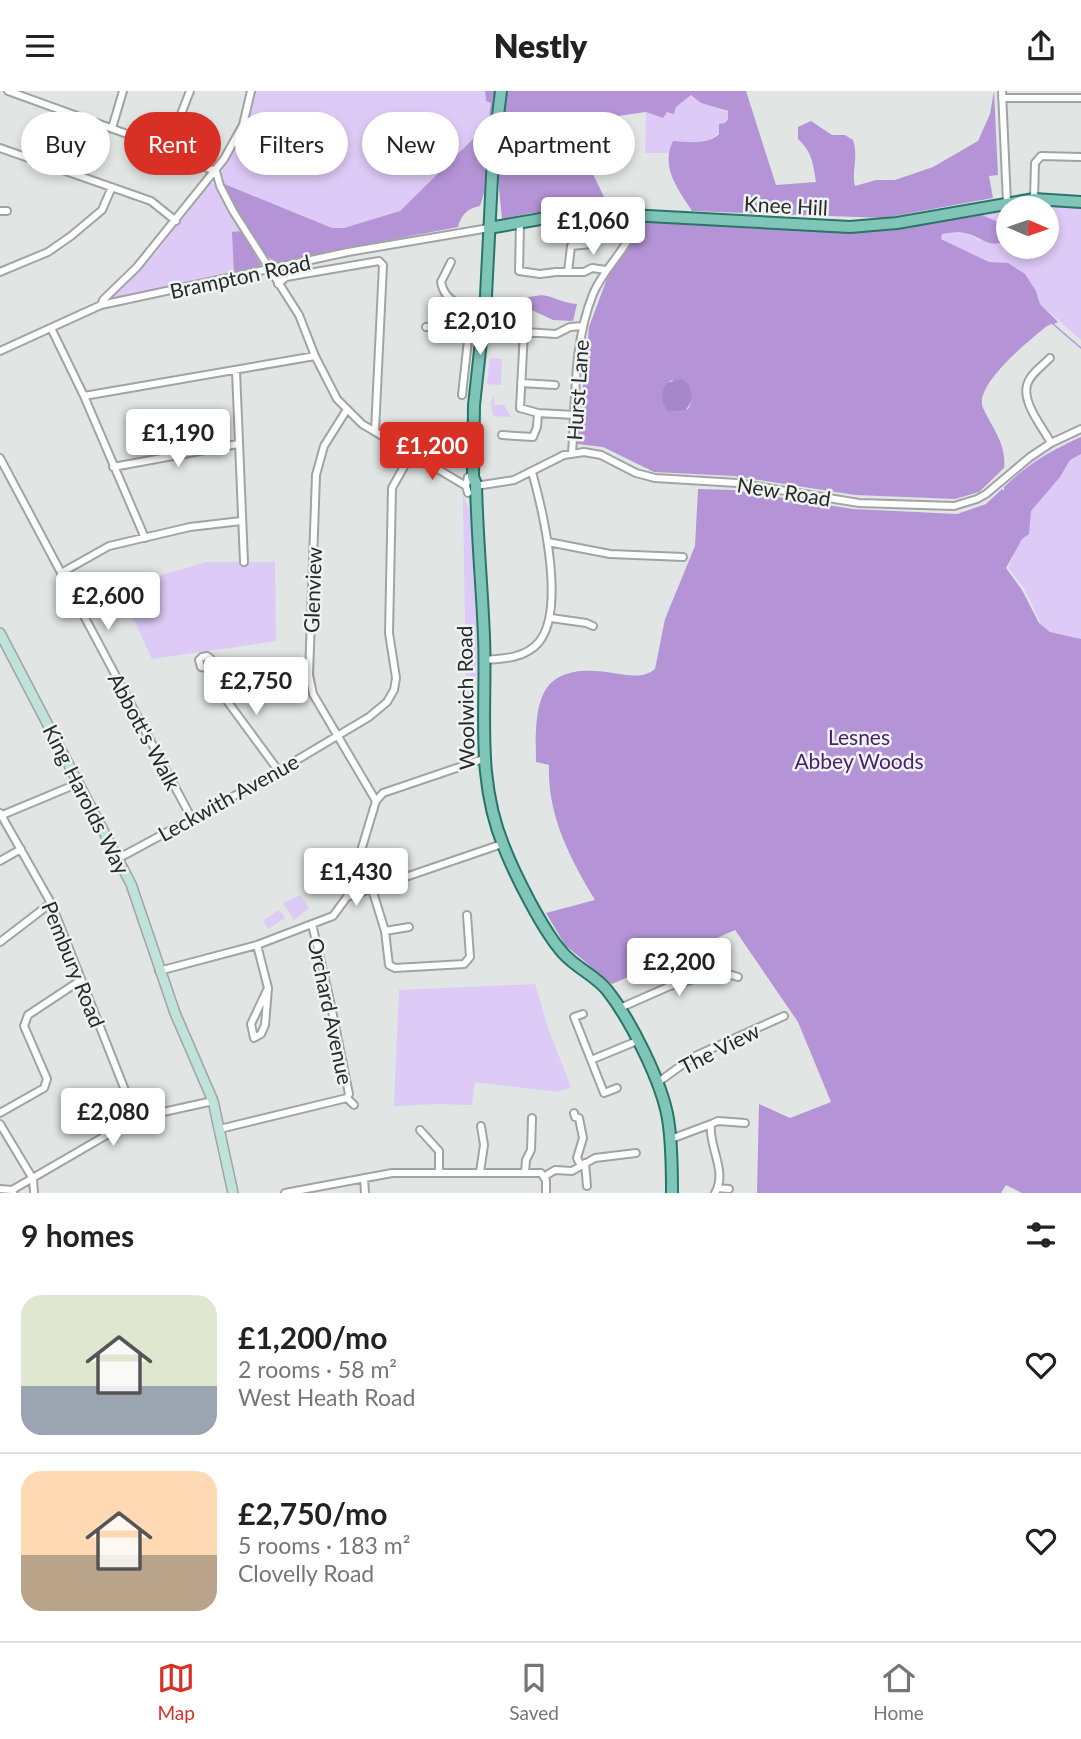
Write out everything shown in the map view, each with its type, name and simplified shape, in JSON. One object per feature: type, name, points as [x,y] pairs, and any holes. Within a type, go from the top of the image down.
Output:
[{"type":"main road","name":"Woolwich Road","points":[[501,91],[491,186],[494,195],[485,309],[473,420],[471,485],[484,660],[483,759],[491,807],[502,844],[520,880],[557,945],[575,964],[602,985],[620,1008],[657,1083],[668,1117],[672,1193]]},
{"type":"main road","name":"Knee Hill","points":[[1059,201],[1081,202]]},
{"type":"main road","name":"Knee Hill","points":[[491,227],[592,213],[850,227],[897,223],[996,205]]},
{"type":"main road","name":"Woolwich Road","points":[[471,485],[480,479],[480,420],[491,307],[491,227]]},
{"type":"street","points":[[8,91],[124,133]]},
{"type":"street","points":[[112,128],[123,91]]},
{"type":"street","points":[[182,112],[190,91]]},
{"type":"street","points":[[221,163],[239,134],[251,91]]},
{"type":"street","points":[[1007,196],[1002,94],[1081,98]]},
{"type":"street","points":[[0,148],[151,201],[176,221]]},
{"type":"street","points":[[1034,196],[1037,158],[1081,157]]},
{"type":"street","points":[[102,305],[103,300],[137,267],[213,175]]},
{"type":"street","points":[[217,175],[224,194],[299,315],[328,386],[346,411],[362,424],[411,454],[471,485],[508,482],[572,453]]},
{"type":"street","points":[[0,272],[48,252],[71,236],[102,211],[112,187]]},
{"type":"street","name":"Hurst Lane","points":[[572,453],[582,326],[594,292],[631,235],[634,214]]},
{"type":"street","points":[[520,223],[519,271],[540,274],[584,272],[592,268],[606,270]]},
{"type":"street","name":"Brampton Road","points":[[0,351],[102,305],[270,271],[348,252],[491,227]]},
{"type":"street","points":[[568,272],[571,246],[591,244],[598,230]]},
{"type":"street","points":[[278,283],[286,277],[379,261],[383,265],[375,431]]},
{"type":"street","points":[[451,262],[441,282],[447,296],[464,307],[485,309]]},
{"type":"street","points":[[509,331],[556,334],[569,327],[582,326]]},
{"type":"street","points":[[426,327],[469,334]]},
{"type":"street","points":[[51,328],[84,396],[145,538]]},
{"type":"street","points":[[463,395],[469,334],[471,328],[483,331]]},
{"type":"street","points":[[524,332],[520,408],[538,413],[575,415]]},
{"type":"street","points":[[84,396],[315,356]]},
{"type":"street","points":[[1050,358],[1032,376],[1026,393],[1028,402],[1051,443]]},
{"type":"street","points":[[236,371],[244,562]]},
{"type":"street","points":[[464,375],[478,376]]},
{"type":"street","points":[[521,383],[555,385]]},
{"type":"street","name":"Glenview","points":[[346,411],[324,446],[316,475],[309,675],[313,694],[376,801]]},
{"type":"street","points":[[502,435],[533,437],[538,413]]},
{"type":"street","name":"New Road","points":[[572,453],[584,451],[601,455],[636,473],[655,478],[737,483],[859,503],[954,506],[986,494],[1030,457],[1051,443],[1081,429]]},
{"type":"street","points":[[114,467],[238,444]]},
{"type":"street","name":"Leckwith Avenue","points":[[119,857],[278,770],[382,707],[394,690],[396,673],[388,633],[392,488],[411,454]]},
{"type":"street","name":"Abbott's Walk","points":[[0,458],[192,819]]},
{"type":"street","points":[[484,660],[524,654],[538,644],[551,618],[548,542],[532,472]]},
{"type":"street","points":[[61,573],[109,546],[190,527],[241,521]]},
{"type":"street","points":[[548,542],[610,554],[683,557]]},
{"type":"street","points":[[551,618],[593,626]]},
{"type":"street","name":"King Harolds Way","points":[[0,633],[131,884],[159,971],[213,1101],[233,1193]]},
{"type":"street","points":[[207,668],[219,689],[278,770]]},
{"type":"street","points":[[159,971],[257,945],[333,916],[348,897],[376,801],[383,793],[483,759]]},
{"type":"street","points":[[0,815],[79,783]]},
{"type":"street","name":"Pembury Road","points":[[0,815],[51,903],[136,1118]]},
{"type":"street","points":[[348,897],[502,844]]},
{"type":"street","points":[[0,861],[21,849]]},
{"type":"street","points":[[372,889],[385,931],[389,965],[395,968],[464,964],[471,957],[467,915]]},
{"type":"street","points":[[0,942],[51,903]]},
{"type":"street","name":"Orchard Avenue","points":[[312,924],[349,1094],[347,1098]]},
{"type":"street","points":[[385,931],[409,927]]},
{"type":"street","points":[[257,945],[268,988],[265,1025],[261,1034],[254,1038],[251,1024],[268,988]]},
{"type":"street","points":[[620,1008],[670,986],[718,972],[738,977]]},
{"type":"street","points":[[0,1113],[44,1088],[47,1079],[24,1026],[28,1014],[81,980]]},
{"type":"street","points":[[583,1014],[572,1018],[604,1093],[617,1089]]},
{"type":"street","name":"The View","points":[[657,1083],[693,1057],[784,1016]]},
{"type":"street","points":[[591,1060],[638,1041]]},
{"type":"street","name":"Orchard Avenue","points":[[347,1098],[354,1105]]},
{"type":"street","name":"Orchard Avenue","points":[[220,1129],[347,1098]]},
{"type":"street","points":[[0,1189],[12,1192],[136,1118],[213,1101]]},
{"type":"street","points":[[574,1113],[575,1118],[579,1118],[583,1134],[578,1158],[583,1164],[587,1187]]},
{"type":"street","points":[[525,1173],[526,1160],[531,1150],[532,1118]]},
{"type":"street","points":[[671,1139],[719,1121],[745,1122]]},
{"type":"street","points":[[0,1124],[33,1179],[34,1193]]},
{"type":"street","points":[[711,1124],[710,1134],[719,1164],[716,1190],[729,1189]]},
{"type":"street","points":[[480,1172],[484,1145],[481,1126]]},
{"type":"street","points":[[420,1130],[439,1151],[439,1172]]},
{"type":"street","points":[[545,1176],[555,1170],[572,1171],[595,1158],[636,1153]]},
{"type":"street","points":[[285,1193],[392,1173],[537,1173],[545,1176]]},
{"type":"street","points":[[545,1176],[546,1193]]},
{"type":"street","points":[[364,1178],[365,1193]]},
{"type":"shaded area","points":[[255,91],[485,91],[485,98],[491,102],[490,112],[473,112],[473,139],[459,153],[459,112],[362,112],[362,175],[436,175],[400,211],[344,228],[332,228],[222,183],[222,171],[235,147],[235,175],[348,175],[348,112],[250,112]]},
{"type":"shaded area","points":[[691,95],[701,103],[728,112],[723,127],[707,140],[673,141],[668,153],[645,153],[646,112],[667,112]]},
{"type":"shaded area","points":[[210,182],[214,184],[241,231],[233,232],[234,275],[108,300],[155,254]]},
{"type":"shaded area","points":[[1059,205],[1081,206],[1081,340],[1040,304],[1036,291],[1008,263],[989,262],[941,239],[941,234],[968,233],[978,240],[996,241],[996,259],[1059,259]]},
{"type":"shaded area","points":[[996,210],[996,221],[977,213]]},
{"type":"shaded area","points":[[490,358],[502,359],[501,385],[487,384]]},
{"type":"shaded area","points":[[682,379],[689,385],[692,400],[686,410],[669,412],[663,402],[665,383]]},
{"type":"shaded area","points":[[492,397],[494,405],[504,405],[511,417],[494,416]]},
{"type":"shaded area","points":[[1081,437],[1081,639],[1050,632],[1042,626],[1024,588],[1008,568],[1013,557],[1004,490],[1018,472],[1028,465]]},
{"type":"shaded area","points":[[463,496],[470,512],[477,639],[476,694],[466,694]]},
{"type":"shaded area","points":[[206,562],[275,562],[276,641],[152,659],[119,588]]},
{"type":"shaded area","points":[[300,895],[309,908],[294,920],[283,903]]},
{"type":"shaded area","points":[[279,910],[285,918],[268,929],[263,921]]},
{"type":"shaded area","points":[[535,984],[549,1031],[571,1087],[558,1092],[475,1082],[472,1105],[394,1106],[399,990]]},
{"type":"green space","points":[[485,91],[495,91],[493,112],[490,112],[491,103],[486,101]]},
{"type":"green space","points":[[507,91],[746,91],[776,185],[816,182],[809,153],[798,139],[798,127],[811,121],[832,135],[845,135],[853,140],[855,186],[876,180],[895,180],[933,167],[978,141],[990,114],[994,91],[998,175],[989,176],[993,198],[883,218],[692,211],[672,177],[669,160],[673,141],[709,140],[719,134],[719,124],[728,119],[728,111],[701,103],[691,95],[676,107],[674,114],[667,112],[663,118],[646,112],[504,112]]},
{"type":"green space","points":[[473,139],[473,175],[487,175],[480,206],[466,213],[458,227],[347,248],[281,265],[273,261],[255,242],[222,183],[332,228],[344,228],[400,211],[436,175],[459,175],[459,153]]},
{"type":"green space","points":[[498,175],[593,175],[609,207],[531,213],[502,219]]},
{"type":"green space","points":[[977,213],[996,221],[996,244],[959,232],[942,234],[941,239],[989,262],[1008,263],[1025,274],[1036,291],[1040,304],[1058,322],[1054,324],[1081,347],[1052,324],[1017,352],[995,375],[982,398],[983,408],[1001,444],[1004,468],[979,492],[955,499],[855,495],[734,476],[654,472],[603,447],[577,444],[589,327],[608,276],[637,237],[640,221],[882,230]],"holes":[[[672,380],[692,400],[688,409],[669,412],[664,406],[664,385]]]},
{"type":"green space","points":[[241,231],[261,265],[259,270],[234,275],[232,232]]},
{"type":"green space","points":[[542,295],[577,304],[573,321],[553,320],[521,305],[522,298]]},
{"type":"green space","name":"Lesnes Abbey Woods","points":[[1081,437],[1081,454],[1070,460],[1060,477],[1031,511],[1029,534],[1022,539],[1006,568],[1022,590],[1039,623],[1050,632],[1081,639],[1081,1193],[1022,1193],[1006,1185],[1001,1193],[757,1193],[759,1104],[790,1118],[831,1102],[798,1022],[735,930],[612,984],[565,945],[546,913],[595,900],[577,869],[556,818],[549,783],[549,765],[536,762],[537,721],[546,690],[555,680],[569,673],[588,671],[635,675],[655,669],[665,619],[695,546],[698,489],[733,490],[853,509],[957,514],[986,504],[1031,465]]}]
